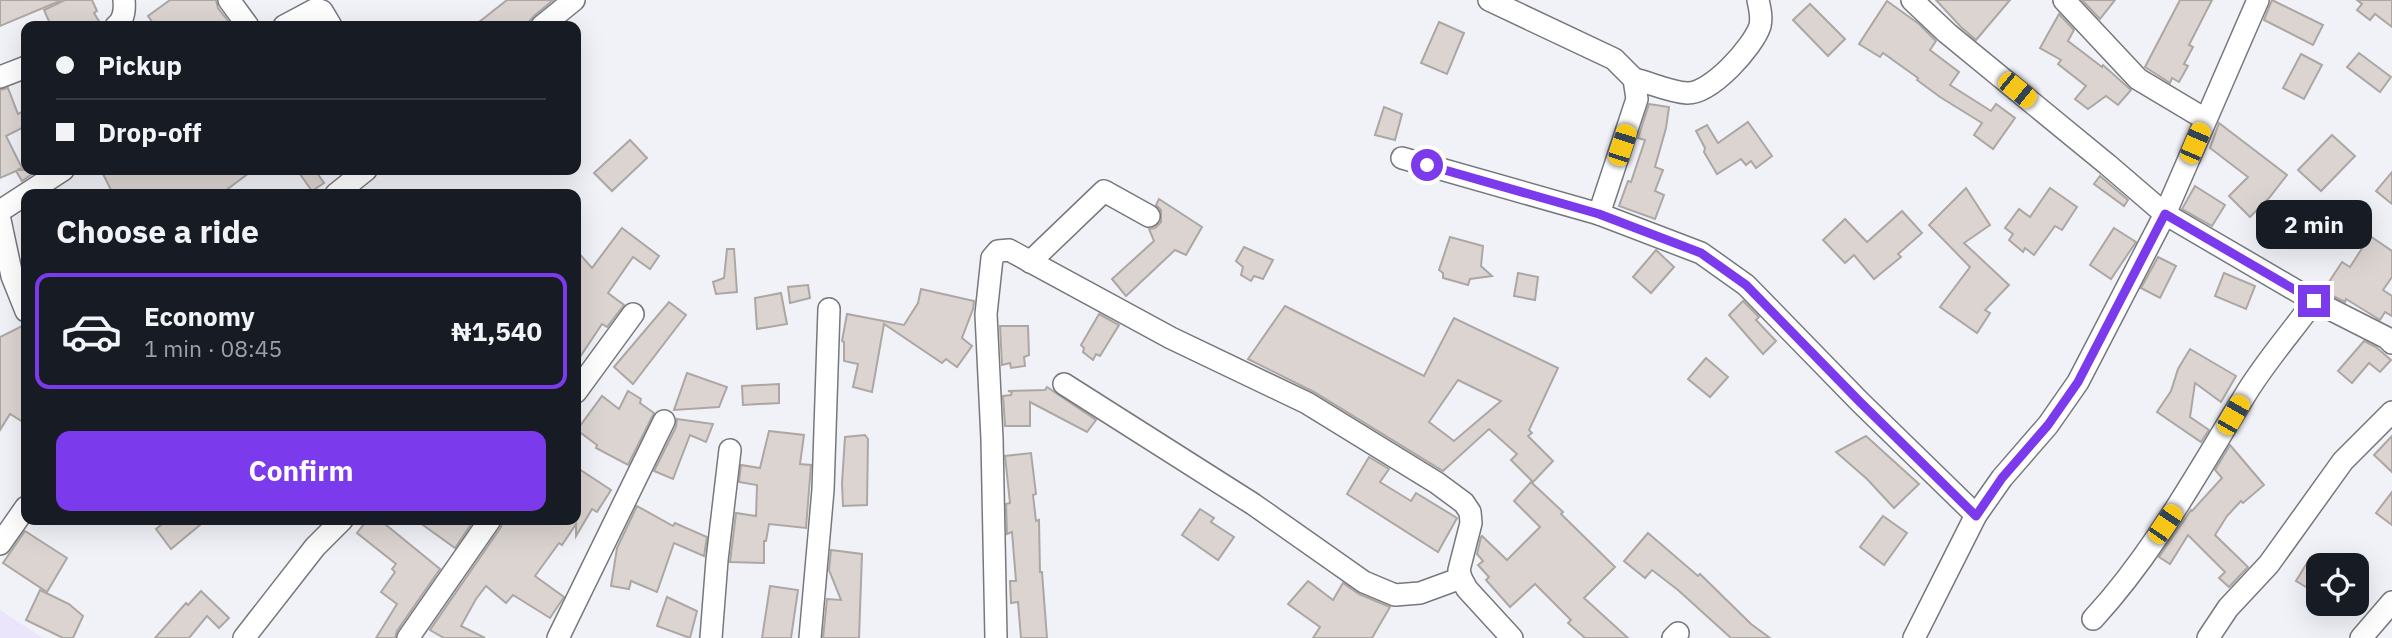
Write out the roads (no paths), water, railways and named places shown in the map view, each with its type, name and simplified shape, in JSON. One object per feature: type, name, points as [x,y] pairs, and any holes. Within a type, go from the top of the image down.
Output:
[{"type":"street","points":[[121,21],[125,9],[124,0]]},
{"type":"street","points":[[229,0],[244,21]]},
{"type":"street","points":[[548,21],[574,0]]},
{"type":"street","points":[[1489,0],[1614,59],[1634,79],[1689,93],[1709,86],[1732,67],[1759,28],[1761,12],[1758,0]]},
{"type":"street","points":[[1912,0],[1947,33],[2165,214],[2314,301],[2390,337]]},
{"type":"street","points":[[2064,0],[2138,79],[2205,120]]},
{"type":"street","points":[[1914,638],[1976,516],[2002,478],[2048,425],[2078,382],[2165,214],[2258,0]]},
{"type":"street","points":[[293,21],[316,9],[322,11],[328,21]]},
{"type":"street","points":[[0,77],[21,69]]},
{"type":"street","points":[[1599,214],[1637,99],[1634,79]]},
{"type":"street","points":[[1402,158],[1599,214],[1701,253],[1746,285],[1976,516]]},
{"type":"street","points":[[34,189],[55,175]]},
{"type":"street","points":[[341,189],[360,175]]},
{"type":"street","points":[[1030,261],[1104,191],[1149,216]]},
{"type":"street","points":[[0,211],[21,197]]},
{"type":"street","points":[[0,220],[12,276],[21,298]]},
{"type":"street","points":[[996,638],[992,439],[986,314],[992,258],[998,251],[1009,250],[1171,338],[1307,403],[1437,483],[1464,503],[1471,512],[1471,523],[1459,570],[1461,578],[1467,589],[1512,638]]},
{"type":"street","points":[[2093,619],[2118,593],[2196,479],[2245,394],[2314,301]]},
{"type":"street","points":[[810,638],[823,490],[830,309]]},
{"type":"street","points":[[581,385],[633,314]]},
{"type":"street","points":[[1064,384],[1253,504],[1364,582],[1395,595],[1420,593],[1461,578]]},
{"type":"street","points":[[2208,638],[2228,607],[2269,564],[2289,538],[2343,461],[2392,412]]},
{"type":"street","points":[[558,638],[664,421]]},
{"type":"street","points":[[711,638],[730,450]]},
{"type":"street","points":[[0,544],[21,514]]},
{"type":"street","points":[[244,638],[315,547],[337,525]]},
{"type":"street","points":[[408,638],[487,525]]},
{"type":"street","points":[[2361,638],[2392,602]]}]
